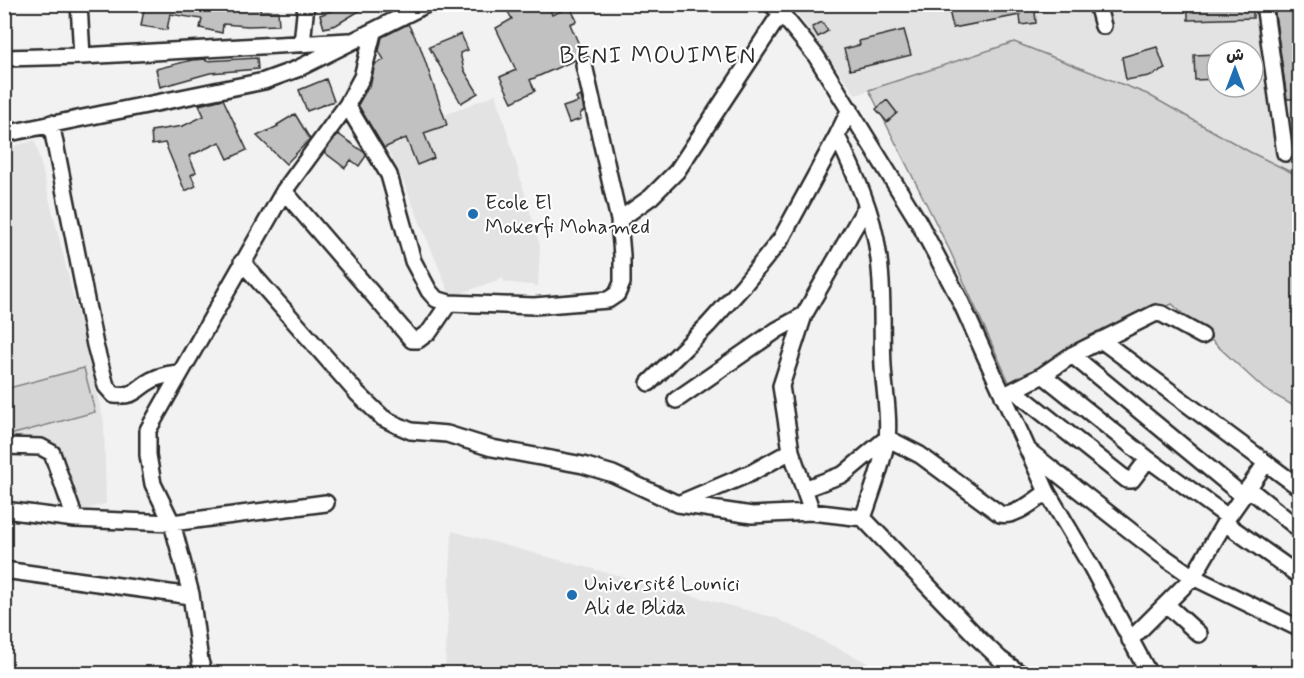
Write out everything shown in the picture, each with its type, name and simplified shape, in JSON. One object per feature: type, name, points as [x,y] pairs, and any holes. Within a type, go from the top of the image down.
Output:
[{"type":"street","points":[[79,4],[82,57]]},
{"type":"street","points":[[302,44],[306,4]]},
{"type":"street","points":[[4,134],[264,81],[297,69],[357,41],[427,4]]},
{"type":"street","points":[[1097,4],[1103,26]]},
{"type":"street","points":[[1264,4],[1285,153]]},
{"type":"street","points":[[619,220],[651,197],[677,171],[776,9],[816,56],[918,221],[1009,394],[1026,449],[1047,492],[1092,568],[1149,674]]},
{"type":"street","points":[[204,674],[200,661],[192,596],[172,523],[153,484],[147,430],[284,191],[347,105],[362,77],[373,33]]},
{"type":"street","points":[[4,58],[82,57],[357,41]]},
{"type":"street","points":[[347,105],[388,175],[413,261],[429,291],[436,299],[449,303],[534,306],[608,300],[617,294],[622,283],[619,220],[584,65]]},
{"type":"street","points":[[649,383],[708,325],[743,286],[780,239],[850,109]]},
{"type":"street","points":[[51,123],[95,345],[106,386],[114,395],[124,396],[138,391],[149,381],[160,376],[180,373]]},
{"type":"street","points":[[837,136],[861,187],[878,250],[883,377],[888,418],[887,438],[876,484],[863,518]]},
{"type":"street","points":[[284,191],[412,340],[418,340],[430,331],[449,303]]},
{"type":"street","points":[[812,512],[791,451],[781,386],[804,315],[866,207]]},
{"type":"street","points":[[242,262],[357,393],[383,418],[411,431],[447,435],[492,448],[583,465],[613,474],[678,504],[752,515],[812,512],[863,518],[1000,659],[1021,674]]},
{"type":"street","points":[[1009,394],[1072,355],[1156,313],[1202,336]]},
{"type":"street","points":[[676,400],[777,330],[804,315]]},
{"type":"street","points":[[1101,340],[1299,488]]},
{"type":"street","points":[[1072,355],[1245,492],[1299,530]]},
{"type":"street","points":[[1043,375],[1299,576]]},
{"type":"street","points":[[1009,394],[1127,480],[1132,480],[1149,459]]},
{"type":"street","points":[[804,489],[844,474],[887,438]]},
{"type":"street","points":[[887,438],[920,455],[1000,514],[1012,513],[1047,492]]},
{"type":"street","points":[[4,446],[41,447],[52,453],[75,519]]},
{"type":"street","points":[[1026,449],[1160,554],[1193,577],[1294,626]]},
{"type":"street","points":[[678,504],[751,473],[791,451]]},
{"type":"street","points":[[1130,640],[1193,577],[1245,492],[1266,464]]},
{"type":"street","points":[[4,510],[75,519],[172,523],[326,503]]},
{"type":"street","points":[[4,570],[192,596]]},
{"type":"street","points":[[1167,605],[1199,634]]},
{"type":"shaded area","points":[[791,5],[1299,5],[1299,176],[1250,152],[1147,94],[1014,42],[856,95]]},
{"type":"shaded area","points":[[1014,42],[1147,94],[1250,152],[1299,176],[1299,409],[1264,389],[1172,304],[1009,382],[950,251],[869,90]]},
{"type":"shaded area","name":"Ecole El Mokerfi Mohamed","points":[[429,76],[445,115],[496,94],[540,246],[538,286],[504,282],[503,278],[451,297],[403,181],[367,106]]},
{"type":"shaded area","points":[[35,140],[104,422],[106,504],[82,510],[54,442],[5,440],[5,149]]},
{"type":"shaded area","points":[[84,368],[95,412],[10,435],[5,415],[5,389]]},
{"type":"shaded area","name":"Université Lounici Ali de Blida","points":[[452,531],[776,618],[872,665],[881,673],[445,673]]},
{"type":"building","points":[[145,4],[261,4],[260,11],[278,11],[279,25],[223,24],[222,33],[200,28],[202,19],[170,14],[167,30],[141,26]]},
{"type":"building","points":[[327,4],[371,4],[336,25],[324,28],[320,15],[331,11]]},
{"type":"building","points":[[528,4],[548,4],[552,15],[570,7],[577,21],[570,24],[584,56],[530,80],[535,91],[512,102],[500,77],[516,70],[496,28],[512,19],[508,12]]},
{"type":"building","points":[[975,4],[1046,4],[1046,10],[1035,12],[1036,23],[1021,25],[1020,15],[953,28],[949,10]]},
{"type":"building","points":[[1188,4],[1253,4],[1253,18],[1188,20]]},
{"type":"building","points":[[1299,6],[1299,99],[1287,99],[1274,7]]},
{"type":"building","points":[[822,22],[828,31],[818,37],[812,27]]},
{"type":"building","points":[[408,24],[420,46],[447,125],[424,133],[434,158],[417,165],[406,138],[384,148],[358,105],[370,87],[375,64],[384,60],[379,51],[382,37]]},
{"type":"building","points":[[904,30],[911,55],[850,70],[844,49],[860,45],[859,41]]},
{"type":"building","points":[[461,34],[468,50],[460,53],[464,70],[478,93],[461,103],[429,47]]},
{"type":"building","points":[[1157,47],[1165,69],[1149,76],[1126,80],[1122,57]]},
{"type":"building","points":[[1194,55],[1205,55],[1205,80],[1195,80]]},
{"type":"building","points":[[257,58],[258,69],[210,73],[160,87],[156,69],[192,60]]},
{"type":"building","points":[[326,79],[334,101],[307,111],[299,90]]},
{"type":"building","points":[[581,96],[584,111],[580,114],[581,119],[569,123],[563,107],[578,102],[576,98]]},
{"type":"building","points":[[223,99],[247,150],[228,159],[220,142],[189,156],[196,172],[191,175],[196,186],[185,191],[165,143],[152,145],[151,131],[183,126],[204,116],[199,105]]},
{"type":"building","points":[[887,100],[897,113],[887,122],[876,109]]},
{"type":"building","points":[[295,114],[310,139],[286,164],[257,136],[278,126]]},
{"type":"building","points":[[338,134],[365,153],[366,156],[359,166],[351,160],[345,168],[324,152]]},
{"type":"place","name":"Ecole El Mokerfi Mohamed","points":[[473,214]]},
{"type":"place","name":"Université Lounici Ali de Blida","points":[[572,595]]},
{"type":"district","name":"BENI MOUIMEN","points":[[658,55]]}]
